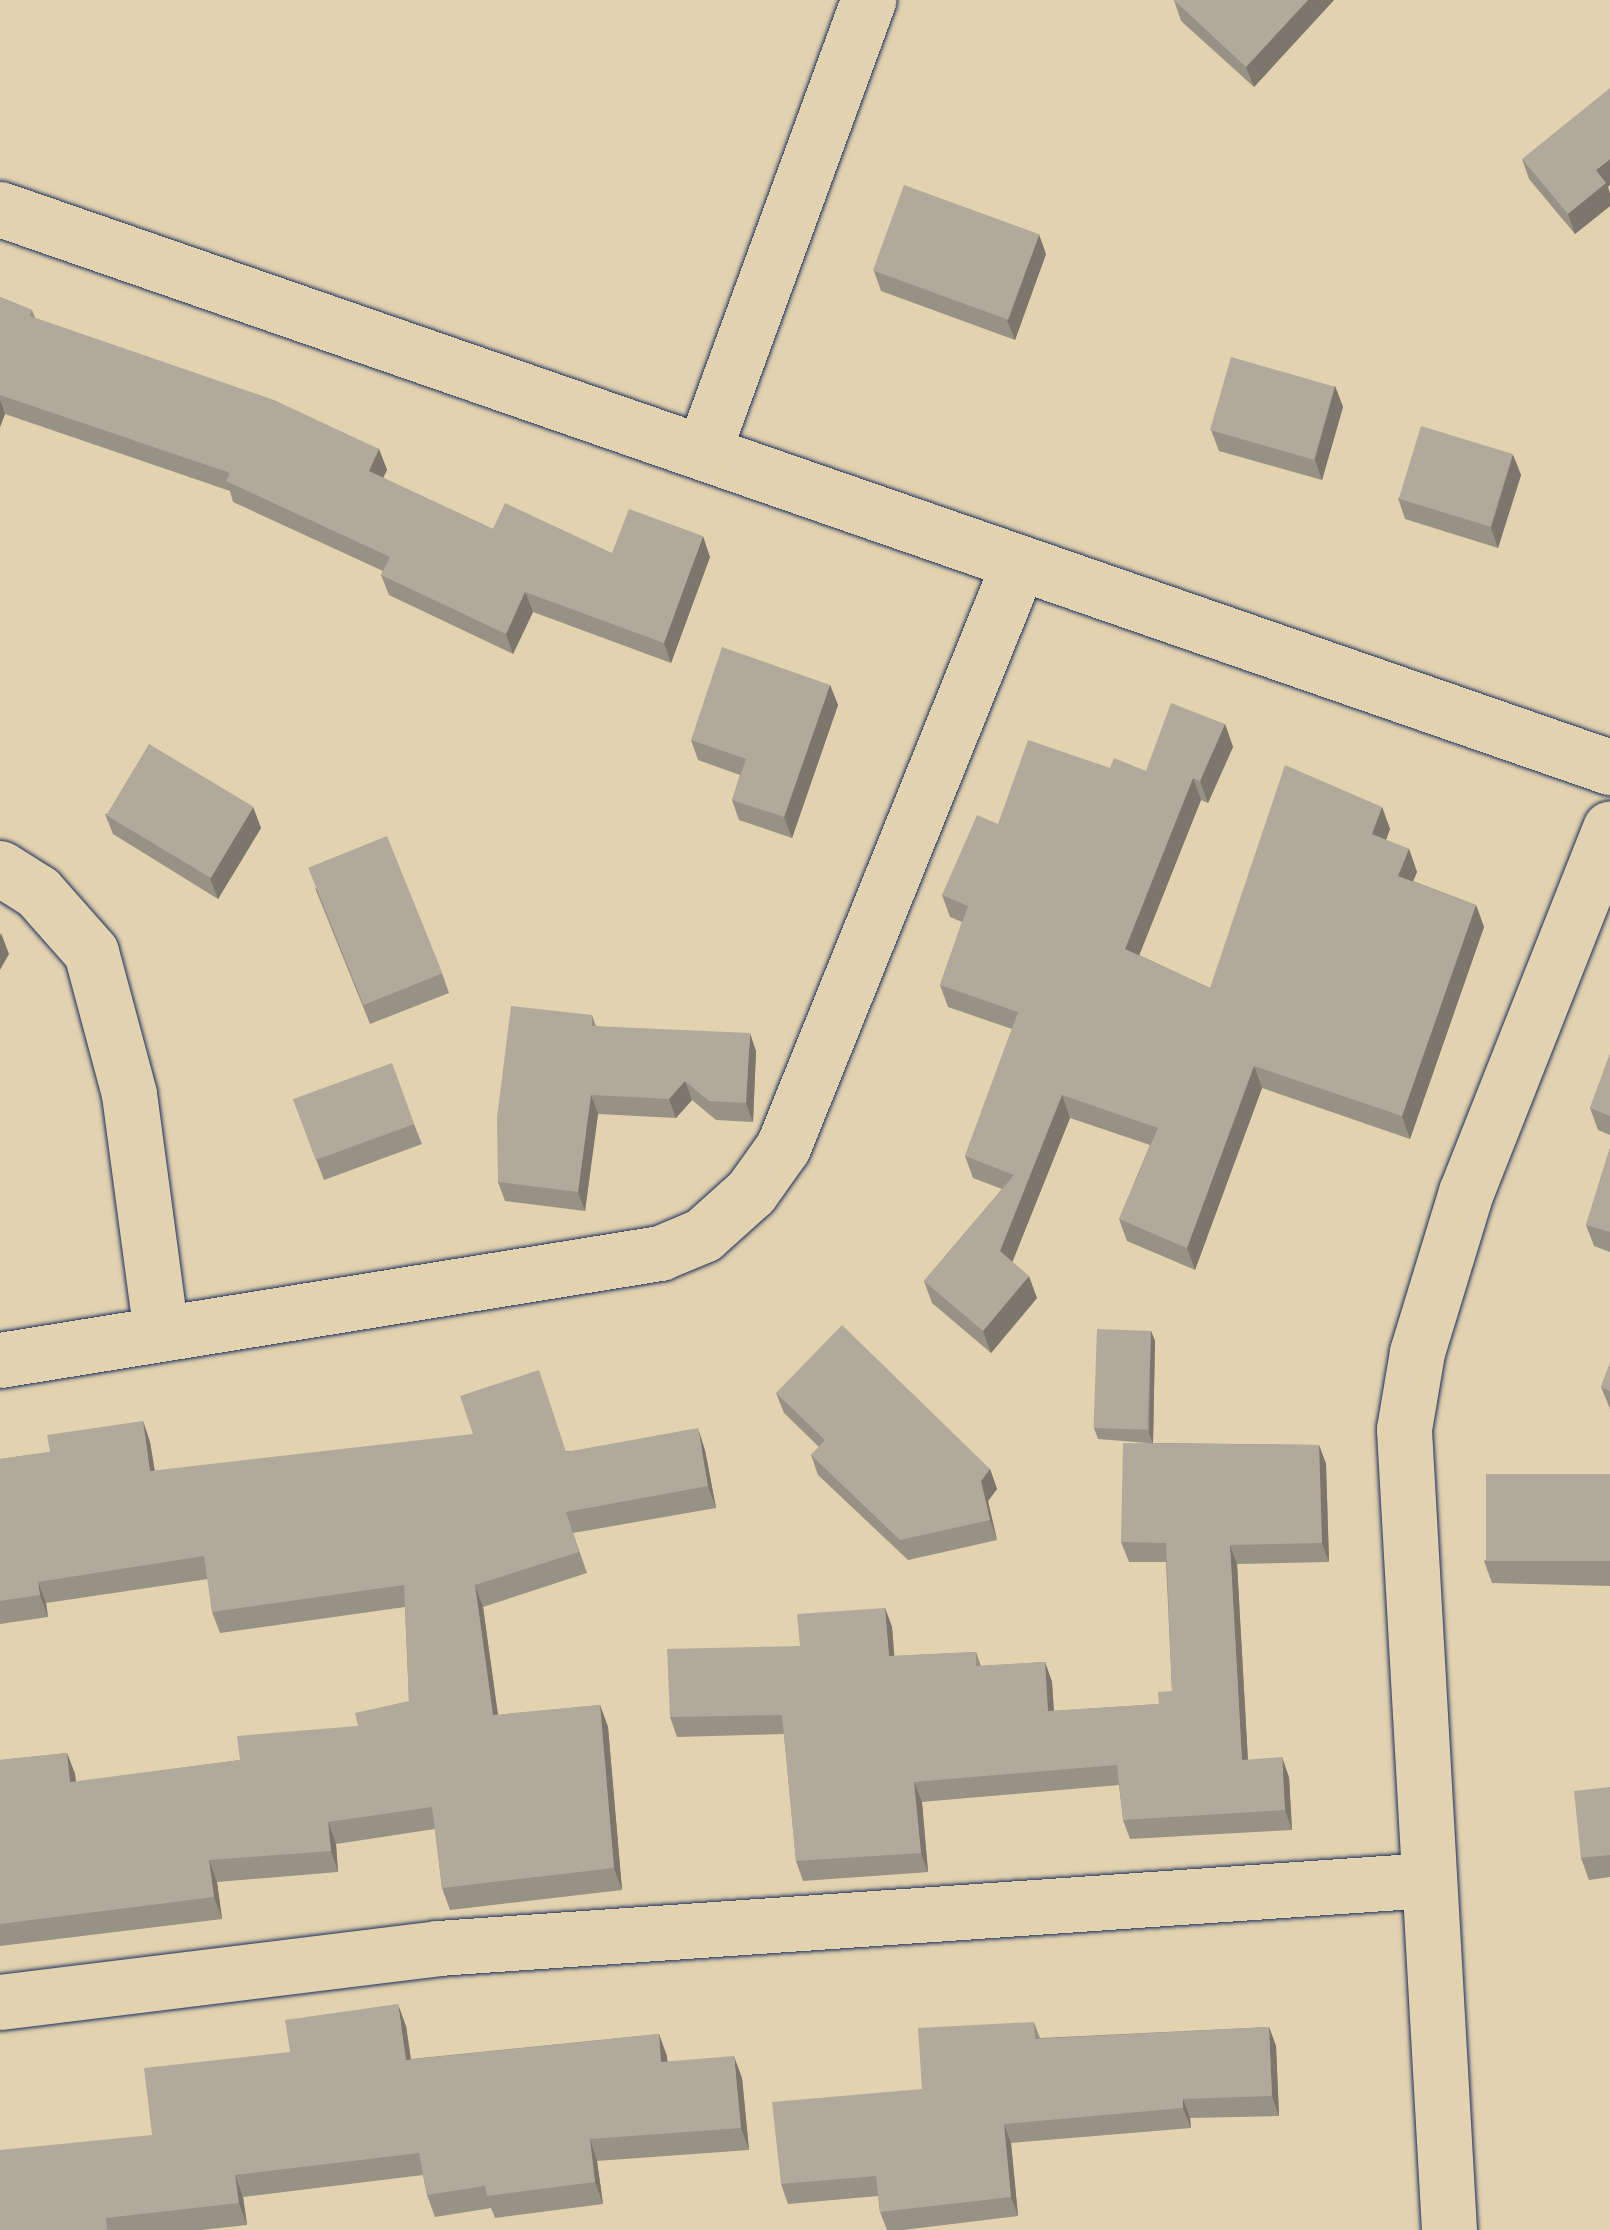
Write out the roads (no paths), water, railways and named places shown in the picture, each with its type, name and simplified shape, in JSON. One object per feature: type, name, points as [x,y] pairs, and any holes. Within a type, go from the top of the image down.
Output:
[{"type":"street","points":[[704,449],[868,0]]},
{"type":"street","points":[[0,209],[704,449],[1018,565],[1610,767]]},
{"type":"street","points":[[0,1360],[660,1254],[704,1234],[751,1192],[783,1147],[1018,565]]},
{"type":"street","points":[[1449,2230],[1404,1429],[1416,1352],[1466,1192],[1610,828]]},
{"type":"street","points":[[0,868],[38,892],[91,952],[129,1094],[161,1333]]},
{"type":"street","points":[[0,2002],[438,1948],[1429,1880]]}]
